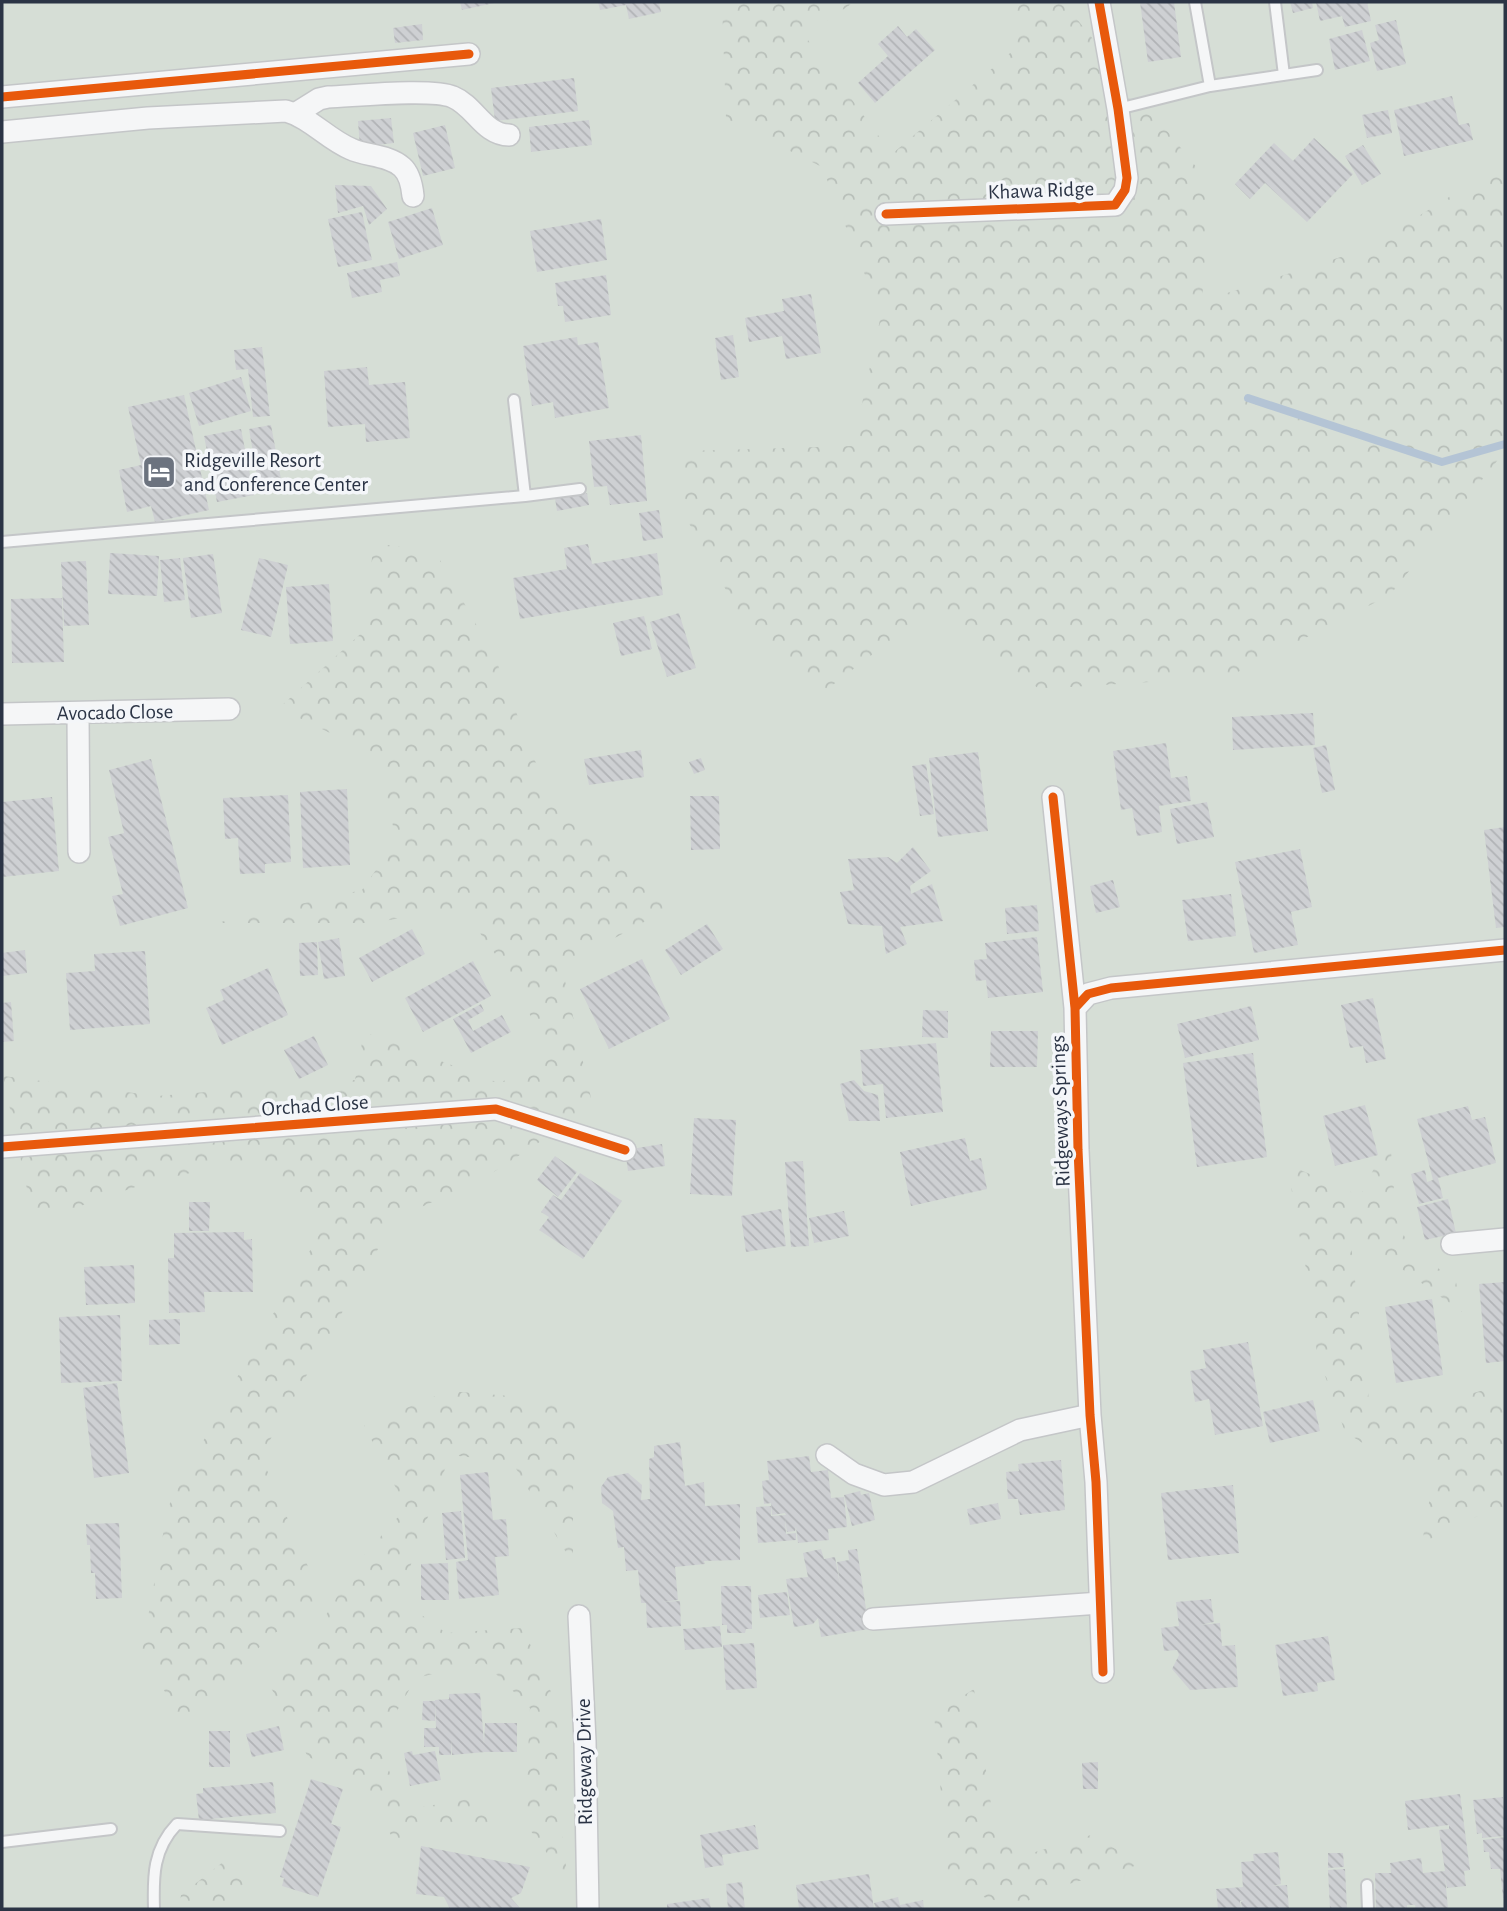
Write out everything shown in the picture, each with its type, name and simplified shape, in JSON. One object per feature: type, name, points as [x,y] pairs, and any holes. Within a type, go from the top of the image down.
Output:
[{"type":"street","name":"Khawa Ridge","points":[[886,214],[1115,205],[1125,190],[1127,178],[1099,2]]},
{"type":"street","points":[[2,97],[469,54]]},
{"type":"street","points":[[295,114],[319,99],[328,97],[432,93],[453,97],[465,103],[491,130],[499,135],[509,135]]},
{"type":"street","points":[[2,132],[259,111],[295,114],[350,149],[397,163],[404,169],[412,184],[413,197]]},
{"type":"street","name":"Avocado Close","points":[[2,714],[229,709]]},
{"type":"street","points":[[78,713],[79,852]]},
{"type":"street","points":[[1053,797],[1075,1008]]},
{"type":"street","name":"Ridgeways Springs","points":[[1103,1672],[1078,1150],[1075,1008],[1088,995],[1111,988],[1505,950]]},
{"type":"street","name":"Orchad Close","points":[[2,1147],[496,1109],[625,1150]]},
{"type":"street","points":[[1452,1244],[1505,1239]]},
{"type":"street","points":[[827,1455],[854,1474],[884,1485],[913,1482],[1020,1430],[1090,1415]]},
{"type":"street","points":[[873,1619],[1100,1603]]},
{"type":"street","name":"Ridgeway Drive","points":[[579,1616],[585,1741],[588,1909]]},
{"type":"lane","points":[[1195,2],[1210,86]]},
{"type":"lane","points":[[1275,2],[1284,75]]},
{"type":"lane","points":[[1118,109],[1210,86],[1317,70]]},
{"type":"lane","points":[[514,400],[524,496]]},
{"type":"lane","points":[[2,542],[580,489]]},
{"type":"lane","points":[[154,1909],[153,1878],[158,1854],[164,1838],[177,1824],[280,1831]]},
{"type":"lane","points":[[2,1842],[111,1829]]},
{"type":"lane","points":[[1367,1885],[1368,1909]]},
{"type":"green space","points":[[2,2],[1505,2],[1505,1909],[2,1909]]},
{"type":"green space","points":[[722,2],[854,2],[805,36],[892,154],[1016,48],[1015,2],[1063,2],[1210,184],[1202,301],[1366,249],[1505,162],[1505,451],[1390,595],[1228,677],[1039,689],[934,607],[821,694],[752,637],[685,516],[685,451],[853,446],[881,315],[822,167],[726,119]]},
{"type":"green space","points":[[373,543],[435,551],[496,660],[551,802],[673,906],[562,967],[593,1107],[483,1179],[395,1219],[261,1456],[324,1604],[273,1634],[182,1723],[142,1650],[168,1507],[248,1357],[326,1223],[249,1159],[144,1184],[34,1222],[3,1076],[157,1096],[355,1080],[364,1032],[499,1083],[546,1062],[522,991],[461,907],[373,923],[216,923],[362,890],[396,841],[379,757],[279,708],[367,628]]},
{"type":"green space","points":[[1390,1137],[1396,1219],[1414,1256],[1455,1277],[1462,1312],[1392,1262],[1351,1245],[1369,1401],[1436,1404],[1494,1387],[1505,1394],[1505,1511],[1486,1512],[1422,1543],[1435,1468],[1385,1457],[1345,1432],[1317,1353],[1289,1165],[1360,1196]]},
{"type":"green space","points":[[448,1391],[523,1397],[577,1409],[573,1564],[512,1462],[450,1455],[399,1598],[446,1633],[523,1628],[562,1717],[557,1789],[568,1882],[525,1823],[530,1708],[484,1662],[416,1678],[379,1742],[403,1810],[482,1797],[492,1831],[433,1828],[394,1841],[361,1778],[308,1757],[269,1684],[317,1630],[358,1562],[406,1508],[364,1425]]},
{"type":"green space","points":[[974,1689],[996,1838],[1032,1853],[1091,1835],[1142,1864],[1072,1883],[1015,1906],[949,1887],[934,1714]]},
{"type":"green space","points":[[228,1858],[249,1888],[232,1909],[179,1909],[181,1895]]},
{"type":"building","points":[[460,2],[493,2],[494,3],[462,10]]},
{"type":"building","points":[[598,2],[659,2],[661,12],[629,19],[626,5],[600,10]]},
{"type":"building","points":[[1140,2],[1174,2],[1181,57],[1148,62]]},
{"type":"building","points":[[1290,2],[1312,2],[1313,8],[1293,13]]},
{"type":"building","points":[[1316,2],[1367,2],[1371,21],[1345,27],[1342,16],[1320,21]]},
{"type":"building","points":[[1396,20],[1406,64],[1377,71],[1370,43],[1379,40],[1375,25]]},
{"type":"building","points":[[422,24],[423,40],[395,43],[393,28]]},
{"type":"building","points":[[898,26],[907,37],[916,29],[935,50],[875,103],[858,83],[888,56],[878,44]]},
{"type":"building","points":[[1362,30],[1370,61],[1335,70],[1329,39]]},
{"type":"building","points":[[574,78],[578,111],[495,121],[491,88]]},
{"type":"building","points":[[1452,96],[1459,125],[1469,123],[1473,140],[1404,156],[1394,110]]},
{"type":"building","points":[[1388,110],[1392,133],[1367,138],[1362,115]]},
{"type":"building","points":[[391,118],[394,143],[360,147],[358,121]]},
{"type":"building","points":[[589,120],[592,145],[531,152],[529,127]]},
{"type":"building","points":[[445,125],[455,168],[423,176],[413,133]]},
{"type":"building","points":[[1314,138],[1353,174],[1307,222],[1265,183],[1250,199],[1235,184],[1274,143],[1293,161]]},
{"type":"building","points":[[1363,145],[1381,174],[1362,185],[1345,156]]},
{"type":"building","points":[[335,185],[371,186],[387,209],[369,225],[363,206],[338,213]]},
{"type":"building","points":[[432,208],[443,245],[399,259],[388,222]]},
{"type":"building","points":[[362,212],[372,260],[338,267],[328,219]]},
{"type":"building","points":[[601,219],[607,260],[537,272],[530,231]]},
{"type":"building","points":[[397,262],[400,276],[380,280],[382,292],[352,298],[347,273]]},
{"type":"building","points":[[606,275],[611,315],[565,322],[563,306],[558,306],[555,283]]},
{"type":"building","points":[[811,294],[821,353],[786,359],[782,336],[749,342],[745,318],[784,311],[782,299]]},
{"type":"building","points":[[733,335],[739,377],[721,380],[715,338]]},
{"type":"building","points":[[577,337],[578,345],[598,342],[609,408],[555,418],[553,402],[532,406],[523,346]]},
{"type":"building","points":[[262,347],[270,416],[253,417],[248,369],[236,370],[234,350]]},
{"type":"building","points":[[367,367],[369,385],[405,382],[410,438],[366,442],[365,424],[328,427],[324,371]]},
{"type":"building","points":[[241,377],[251,411],[199,426],[189,393]]},
{"type":"building","points":[[184,395],[209,510],[155,522],[151,506],[127,512],[119,470],[141,465],[128,407]]},
{"type":"building","points":[[271,425],[283,490],[260,494],[249,429]]},
{"type":"building","points":[[241,429],[254,495],[217,502],[204,436]]},
{"type":"building","points":[[641,435],[647,501],[610,505],[607,486],[594,487],[589,441]]},
{"type":"building","points":[[587,493],[589,505],[557,511],[555,498]]},
{"type":"building","points":[[659,510],[663,538],[643,541],[639,513]]},
{"type":"building","points":[[588,544],[592,564],[657,553],[663,595],[520,619],[513,578],[567,569],[564,548]]},
{"type":"building","points":[[110,553],[159,556],[157,596],[108,594]]},
{"type":"building","points":[[213,554],[222,613],[191,618],[183,558]]},
{"type":"building","points":[[180,558],[185,600],[164,602],[160,560]]},
{"type":"building","points":[[259,558],[288,565],[271,637],[241,630]]},
{"type":"building","points":[[86,561],[89,625],[64,626],[61,562]]},
{"type":"building","points":[[329,584],[333,641],[290,644],[286,587]]},
{"type":"building","points":[[62,598],[64,662],[12,663],[11,599]]},
{"type":"building","points":[[679,613],[696,668],[667,677],[650,622]]},
{"type":"building","points":[[644,616],[652,649],[621,656],[613,623]]},
{"type":"building","points":[[1313,713],[1315,745],[1233,750],[1232,717]]},
{"type":"building","points":[[1166,743],[1171,778],[1187,776],[1191,801],[1159,806],[1162,832],[1137,836],[1132,808],[1121,810],[1113,751]]},
{"type":"building","points":[[1326,745],[1335,790],[1322,793],[1313,748]]},
{"type":"building","points":[[641,750],[644,777],[589,785],[584,759]]},
{"type":"building","points":[[978,752],[988,831],[938,837],[929,758]]},
{"type":"building","points":[[701,758],[705,770],[694,774],[689,762]]},
{"type":"building","points":[[151,759],[188,908],[120,926],[112,896],[123,894],[108,837],[124,833],[109,770]]},
{"type":"building","points":[[926,764],[934,814],[920,816],[912,766]]},
{"type":"building","points":[[347,789],[350,865],[303,868],[300,792]]},
{"type":"building","points":[[288,795],[291,862],[265,864],[265,873],[240,874],[238,838],[225,839],[223,798]]},
{"type":"building","points":[[690,796],[719,796],[720,849],[691,850]]},
{"type":"building","points":[[52,797],[59,871],[2,877],[2,802]]},
{"type":"building","points":[[1207,802],[1214,837],[1177,844],[1170,809]]},
{"type":"building","points":[[1505,827],[1505,927],[1496,928],[1484,830]]},
{"type":"building","points":[[913,847],[931,871],[910,886],[911,894],[932,884],[943,921],[900,927],[907,944],[886,954],[882,926],[848,924],[840,892],[854,890],[848,859],[888,857],[897,863]]},
{"type":"building","points":[[1300,849],[1312,907],[1291,912],[1298,945],[1254,953],[1235,862]]},
{"type":"building","points":[[1113,880],[1120,907],[1096,913],[1090,886]]},
{"type":"building","points":[[1231,894],[1236,936],[1188,941],[1182,900]]},
{"type":"building","points":[[1037,905],[1039,931],[1007,934],[1005,908]]},
{"type":"building","points":[[707,924],[723,949],[681,975],[665,950]]},
{"type":"building","points":[[412,929],[425,954],[372,982],[359,958]]},
{"type":"building","points":[[1037,937],[1043,992],[988,998],[986,980],[976,981],[974,960],[987,959],[985,943]]},
{"type":"building","points":[[339,938],[345,976],[324,979],[318,942]]},
{"type":"building","points":[[317,942],[318,975],[300,976],[299,943]]},
{"type":"building","points":[[25,950],[27,973],[3,976],[2,953]]},
{"type":"building","points":[[145,951],[150,1024],[70,1030],[66,973],[95,971],[94,954]]},
{"type":"building","points":[[642,959],[670,1019],[609,1049],[580,989]]},
{"type":"building","points":[[473,961],[491,996],[423,1032],[405,998]]},
{"type":"building","points":[[268,968],[288,1015],[222,1045],[206,1008],[224,1000],[220,990]]},
{"type":"building","points":[[1373,998],[1386,1059],[1366,1063],[1363,1046],[1350,1048],[1341,1005]]},
{"type":"building","points":[[11,1002],[14,1041],[2,1042],[2,1003]]},
{"type":"building","points":[[481,1004],[484,1011],[468,1020],[473,1031],[502,1015],[511,1032],[471,1053],[453,1019]]},
{"type":"building","points":[[1251,1006],[1259,1040],[1185,1058],[1177,1024]]},
{"type":"building","points":[[923,1010],[948,1011],[948,1038],[922,1037]]},
{"type":"building","points":[[991,1031],[1038,1031],[1037,1067],[990,1067]]},
{"type":"building","points":[[314,1036],[328,1065],[299,1079],[284,1050]]},
{"type":"building","points":[[936,1043],[943,1112],[886,1118],[883,1084],[863,1086],[860,1050]]},
{"type":"building","points":[[1253,1053],[1267,1157],[1197,1167],[1183,1063]]},
{"type":"building","points":[[854,1080],[864,1091],[878,1095],[880,1121],[849,1121],[840,1084]]},
{"type":"building","points":[[1365,1105],[1378,1155],[1335,1166],[1323,1116]]},
{"type":"building","points":[[1468,1106],[1472,1120],[1485,1117],[1496,1163],[1438,1178],[1443,1198],[1419,1204],[1411,1174],[1425,1170],[1427,1182],[1433,1180],[1417,1119]]},
{"type":"building","points":[[694,1118],[736,1120],[732,1196],[690,1194]]},
{"type":"building","points":[[965,1138],[970,1161],[981,1158],[987,1189],[911,1206],[900,1152]]},
{"type":"building","points":[[662,1144],[665,1166],[628,1171],[625,1150]]},
{"type":"building","points":[[555,1156],[577,1172],[558,1197],[537,1180]]},
{"type":"building","points":[[803,1161],[809,1246],[791,1247],[785,1162]]},
{"type":"building","points":[[580,1173],[622,1201],[583,1259],[539,1230],[549,1217],[541,1212],[553,1195],[561,1200]]},
{"type":"building","points":[[1448,1199],[1456,1233],[1425,1240],[1417,1207]]},
{"type":"building","points":[[189,1202],[210,1202],[209,1231],[189,1231]]},
{"type":"building","points":[[781,1209],[786,1246],[746,1252],[741,1216]]},
{"type":"building","points":[[844,1211],[849,1236],[814,1243],[809,1218]]},
{"type":"building","points":[[244,1232],[244,1240],[252,1239],[253,1292],[204,1292],[205,1312],[169,1313],[168,1258],[174,1258],[174,1233]]},
{"type":"building","points":[[134,1265],[135,1303],[86,1305],[84,1267]]},
{"type":"building","points":[[1505,1282],[1505,1361],[1486,1363],[1479,1284]]},
{"type":"building","points":[[1432,1299],[1443,1375],[1396,1383],[1385,1307]]},
{"type":"building","points":[[120,1315],[122,1381],[61,1383],[59,1317]]},
{"type":"building","points":[[180,1319],[180,1344],[149,1345],[149,1320]]},
{"type":"building","points":[[1248,1342],[1263,1426],[1215,1435],[1209,1399],[1195,1402],[1190,1371],[1206,1368],[1203,1350]]},
{"type":"building","points":[[117,1383],[129,1473],[94,1478],[83,1388]]},
{"type":"building","points":[[1313,1400],[1320,1431],[1270,1443],[1263,1412]]},
{"type":"building","points":[[680,1442],[685,1486],[704,1482],[705,1506],[740,1504],[740,1560],[704,1561],[705,1564],[675,1567],[678,1600],[662,1602],[680,1601],[681,1626],[647,1628],[646,1603],[641,1603],[638,1570],[626,1571],[624,1547],[618,1548],[613,1511],[602,1503],[601,1487],[608,1477],[628,1473],[642,1485],[641,1500],[650,1499],[649,1459],[654,1457],[654,1446]]},
{"type":"building","points":[[809,1456],[811,1472],[828,1470],[831,1498],[844,1497],[847,1527],[828,1529],[829,1540],[798,1543],[796,1527],[795,1531],[787,1532],[785,1519],[786,1534],[796,1533],[796,1540],[758,1543],[756,1507],[771,1506],[771,1516],[786,1515],[772,1515],[771,1503],[764,1504],[762,1481],[769,1480],[767,1461]]},
{"type":"building","points":[[1061,1460],[1065,1510],[1020,1515],[1018,1499],[1008,1499],[1006,1472],[1019,1471],[1018,1464]]},
{"type":"building","points":[[488,1472],[493,1520],[506,1519],[509,1556],[495,1557],[499,1595],[459,1599],[456,1562],[468,1560],[460,1475]]},
{"type":"building","points":[[1233,1485],[1239,1553],[1168,1560],[1161,1493]]},
{"type":"building","points":[[860,1491],[861,1495],[869,1493],[875,1520],[852,1526],[844,1495]]},
{"type":"building","points":[[998,1503],[1001,1519],[970,1525],[967,1509]]},
{"type":"building","points":[[461,1511],[465,1558],[446,1560],[442,1513]]},
{"type":"building","points":[[119,1523],[122,1598],[96,1599],[95,1573],[91,1573],[86,1524]]},
{"type":"building","points":[[821,1549],[824,1559],[835,1557],[840,1585],[837,1562],[849,1560],[848,1550],[857,1549],[869,1629],[821,1637],[818,1618],[813,1624],[794,1627],[786,1579],[808,1577],[803,1553]]},
{"type":"building","points":[[448,1563],[449,1600],[421,1600],[421,1564]]},
{"type":"building","points":[[721,1586],[751,1586],[752,1629],[746,1629],[745,1633],[727,1633],[727,1625],[722,1625]]},
{"type":"building","points":[[787,1592],[790,1615],[760,1618],[758,1595]]},
{"type":"building","points":[[1211,1599],[1214,1622],[1200,1625],[1220,1623],[1222,1646],[1235,1645],[1238,1687],[1190,1690],[1172,1669],[1179,1655],[1177,1650],[1164,1651],[1161,1628],[1179,1626],[1176,1602]]},
{"type":"building","points":[[720,1626],[722,1647],[685,1650],[683,1629]]},
{"type":"building","points":[[1328,1636],[1335,1680],[1317,1683],[1318,1691],[1283,1696],[1275,1645]]},
{"type":"building","points":[[754,1643],[757,1688],[726,1690],[723,1645]]},
{"type":"building","points":[[480,1693],[484,1744],[485,1723],[517,1723],[517,1752],[452,1755],[452,1740],[451,1755],[439,1755],[439,1747],[424,1747],[424,1728],[436,1728],[435,1700],[449,1699],[449,1694]]},
{"type":"building","points":[[423,1701],[435,1701],[435,1721],[422,1720]]},
{"type":"building","points":[[279,1726],[284,1750],[252,1757],[246,1734]]},
{"type":"building","points":[[209,1731],[230,1731],[230,1767],[209,1767]]},
{"type":"building","points":[[412,1751],[413,1755],[435,1751],[441,1780],[410,1786],[404,1753]]},
{"type":"building","points":[[1098,1762],[1098,1789],[1083,1789],[1082,1763]]},
{"type":"building","points":[[311,1779],[343,1789],[331,1824],[341,1827],[318,1897],[282,1886],[284,1878],[280,1877]]},
{"type":"building","points":[[273,1782],[276,1813],[199,1820],[196,1794],[203,1793],[203,1788]]},
{"type":"building","points":[[1460,1794],[1470,1870],[1464,1871],[1466,1886],[1447,1888],[1445,1876],[1448,1909],[1416,1909],[1415,1905],[1407,1905],[1407,1909],[1376,1909],[1375,1873],[1391,1873],[1390,1863],[1421,1858],[1423,1873],[1445,1871],[1439,1830],[1449,1829],[1449,1825],[1408,1830],[1405,1801]]},
{"type":"building","points":[[1503,1797],[1505,1836],[1482,1838],[1482,1833],[1477,1834],[1473,1800]]},
{"type":"building","points":[[755,1825],[759,1849],[722,1855],[724,1865],[705,1868],[700,1835]]},
{"type":"building","points":[[1505,1837],[1503,1898],[1500,1869],[1491,1869],[1489,1852],[1484,1852],[1483,1840]]},
{"type":"building","points":[[421,1846],[530,1867],[521,1893],[511,1898],[521,1909],[450,1909],[444,1897],[416,1894]]},
{"type":"building","points":[[1278,1852],[1281,1884],[1272,1886],[1287,1885],[1289,1909],[1242,1909],[1241,1902],[1244,1900],[1240,1901],[1241,1909],[1218,1909],[1216,1889],[1243,1887],[1241,1862],[1254,1861],[1253,1854]]},
{"type":"building","points":[[1328,1853],[1343,1853],[1344,1867],[1328,1868]]},
{"type":"building","points":[[1345,1869],[1347,1909],[1330,1909],[1328,1870]]},
{"type":"building","points":[[869,1874],[874,1909],[799,1909],[796,1885]]},
{"type":"building","points":[[742,1882],[745,1909],[728,1909],[726,1884]]},
{"type":"building","points":[[898,1897],[900,1905],[923,1900],[924,1909],[876,1909],[874,1903]]},
{"type":"building","points":[[709,1898],[711,1909],[667,1909],[667,1904]]},
{"type":"waterway","points":[[1248,398],[1442,462],[1505,444]]},
{"type":"cycle path","points":[[886,214],[1115,205],[1125,190],[1127,178],[1099,2]]},
{"type":"cycle path","points":[[2,97],[469,54]]},
{"type":"cycle path","points":[[1053,797],[1075,1008],[1078,1150],[1103,1672]]},
{"type":"cycle path","points":[[1075,1008],[1088,994],[1111,988],[1505,950]]},
{"type":"cycle path","points":[[2,1147],[496,1109],[625,1150]]},
{"type":"place","name":"Ridgeville Resort and Conference Center","points":[[159,472]]}]
